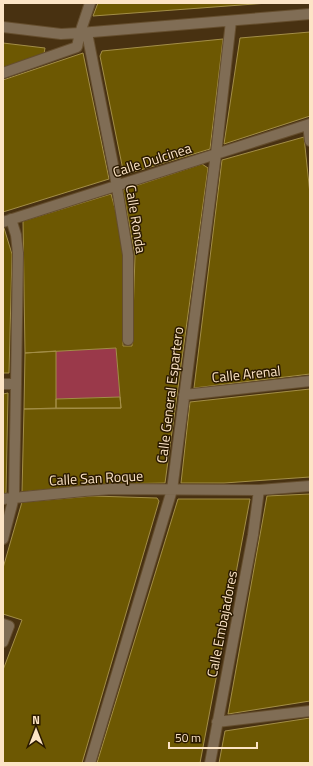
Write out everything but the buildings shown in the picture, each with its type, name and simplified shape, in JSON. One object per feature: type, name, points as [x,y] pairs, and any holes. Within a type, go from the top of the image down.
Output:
[{"type":"street","points":[[3,73],[76,47],[83,33],[90,3]]},
{"type":"street","points":[[3,27],[61,34],[310,14]]},
{"type":"street","name":"Calle General Espartero","points":[[90,763],[172,490],[216,154],[231,21]]},
{"type":"street","name":"Calle Ronda","points":[[83,33],[115,175],[128,254],[128,340]]},
{"type":"street","points":[[61,34],[65,52]]},
{"type":"street","points":[[309,124],[310,141]]},
{"type":"street","name":"Calle Dulcinea","points":[[7,220],[309,124]]},
{"type":"street","points":[[3,538],[14,497],[18,253],[16,235],[7,220]]},
{"type":"street","name":"Calle Arenal","points":[[184,395],[310,381]]},
{"type":"street","points":[[3,384],[16,384]]},
{"type":"street","name":"Calle San Roque","points":[[3,499],[84,490],[259,490],[310,486]]},
{"type":"street","name":"Calle Embajadores","points":[[210,763],[253,535],[259,490]]},
{"type":"street","points":[[3,624],[9,626],[3,642]]},
{"type":"street","points":[[217,722],[310,711]]},
{"type":"shaded area","points":[[116,348],[120,397],[56,399],[56,351]]}]
